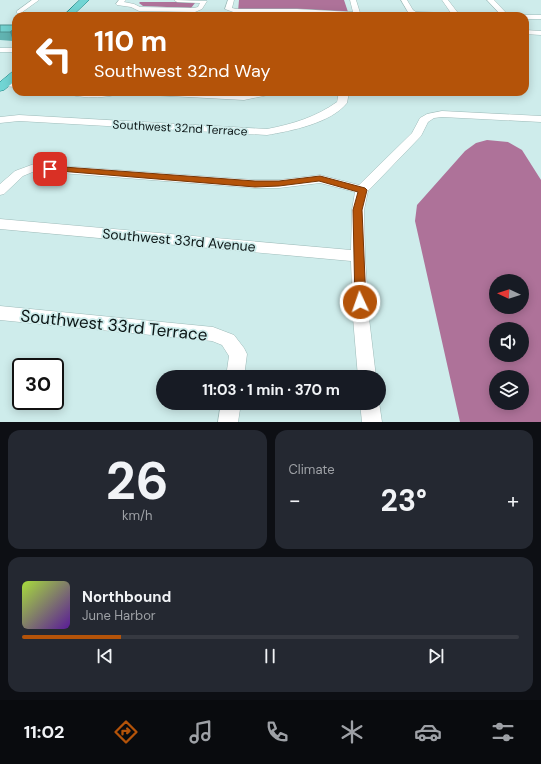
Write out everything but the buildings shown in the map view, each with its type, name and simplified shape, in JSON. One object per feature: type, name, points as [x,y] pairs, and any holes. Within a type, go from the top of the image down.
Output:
[{"type":"main road","points":[[72,12],[85,0]]},
{"type":"main road","points":[[82,12],[95,0]]},
{"type":"street","points":[[20,12],[36,0]]},
{"type":"street","points":[[122,2],[139,9],[195,10],[200,8],[204,1],[177,0]]},
{"type":"street","points":[[231,0],[228,9],[281,12]]},
{"type":"street","points":[[353,0],[356,12]]},
{"type":"street","points":[[404,0],[412,12]]},
{"type":"street","points":[[445,0],[454,12]]},
{"type":"street","points":[[490,0],[502,12]]},
{"type":"street","points":[[529,17],[541,17]]},
{"type":"street","points":[[529,32],[541,33]]},
{"type":"street","points":[[0,50],[12,50]]},
{"type":"street","points":[[225,96],[249,96]]},
{"type":"street","name":"Southwest 32nd Terrace","points":[[0,120],[19,118],[267,132],[290,128],[335,108],[342,103],[343,96]]},
{"type":"street","points":[[366,370],[361,318],[358,256],[358,210],[362,190],[417,134],[424,120],[431,116],[442,114],[541,119]]},
{"type":"street","points":[[0,191],[14,175],[23,170],[34,167],[255,184],[279,184],[320,179],[362,190]]},
{"type":"street","name":"Southwest 33rd Avenue","points":[[0,224],[358,256]]},
{"type":"street","name":"Southwest 33rd Terrace","points":[[0,313],[213,334],[228,340],[238,354],[235,370]]},
{"type":"street","points":[[228,422],[230,410]]},
{"type":"street","points":[[371,410],[372,422]]},
{"type":"shaded area","points":[[239,0],[344,0],[348,12],[238,12]]},
{"type":"shaded area","points":[[139,3],[195,3],[191,8],[143,6]]},
{"type":"shaded area","points":[[487,140],[508,142],[522,150],[541,180],[541,422],[460,422],[415,221],[417,205],[465,151],[476,143]]},
{"type":"route","points":[[50,169],[255,184],[279,184],[320,179],[329,180],[362,190],[358,210],[360,302]]}]
